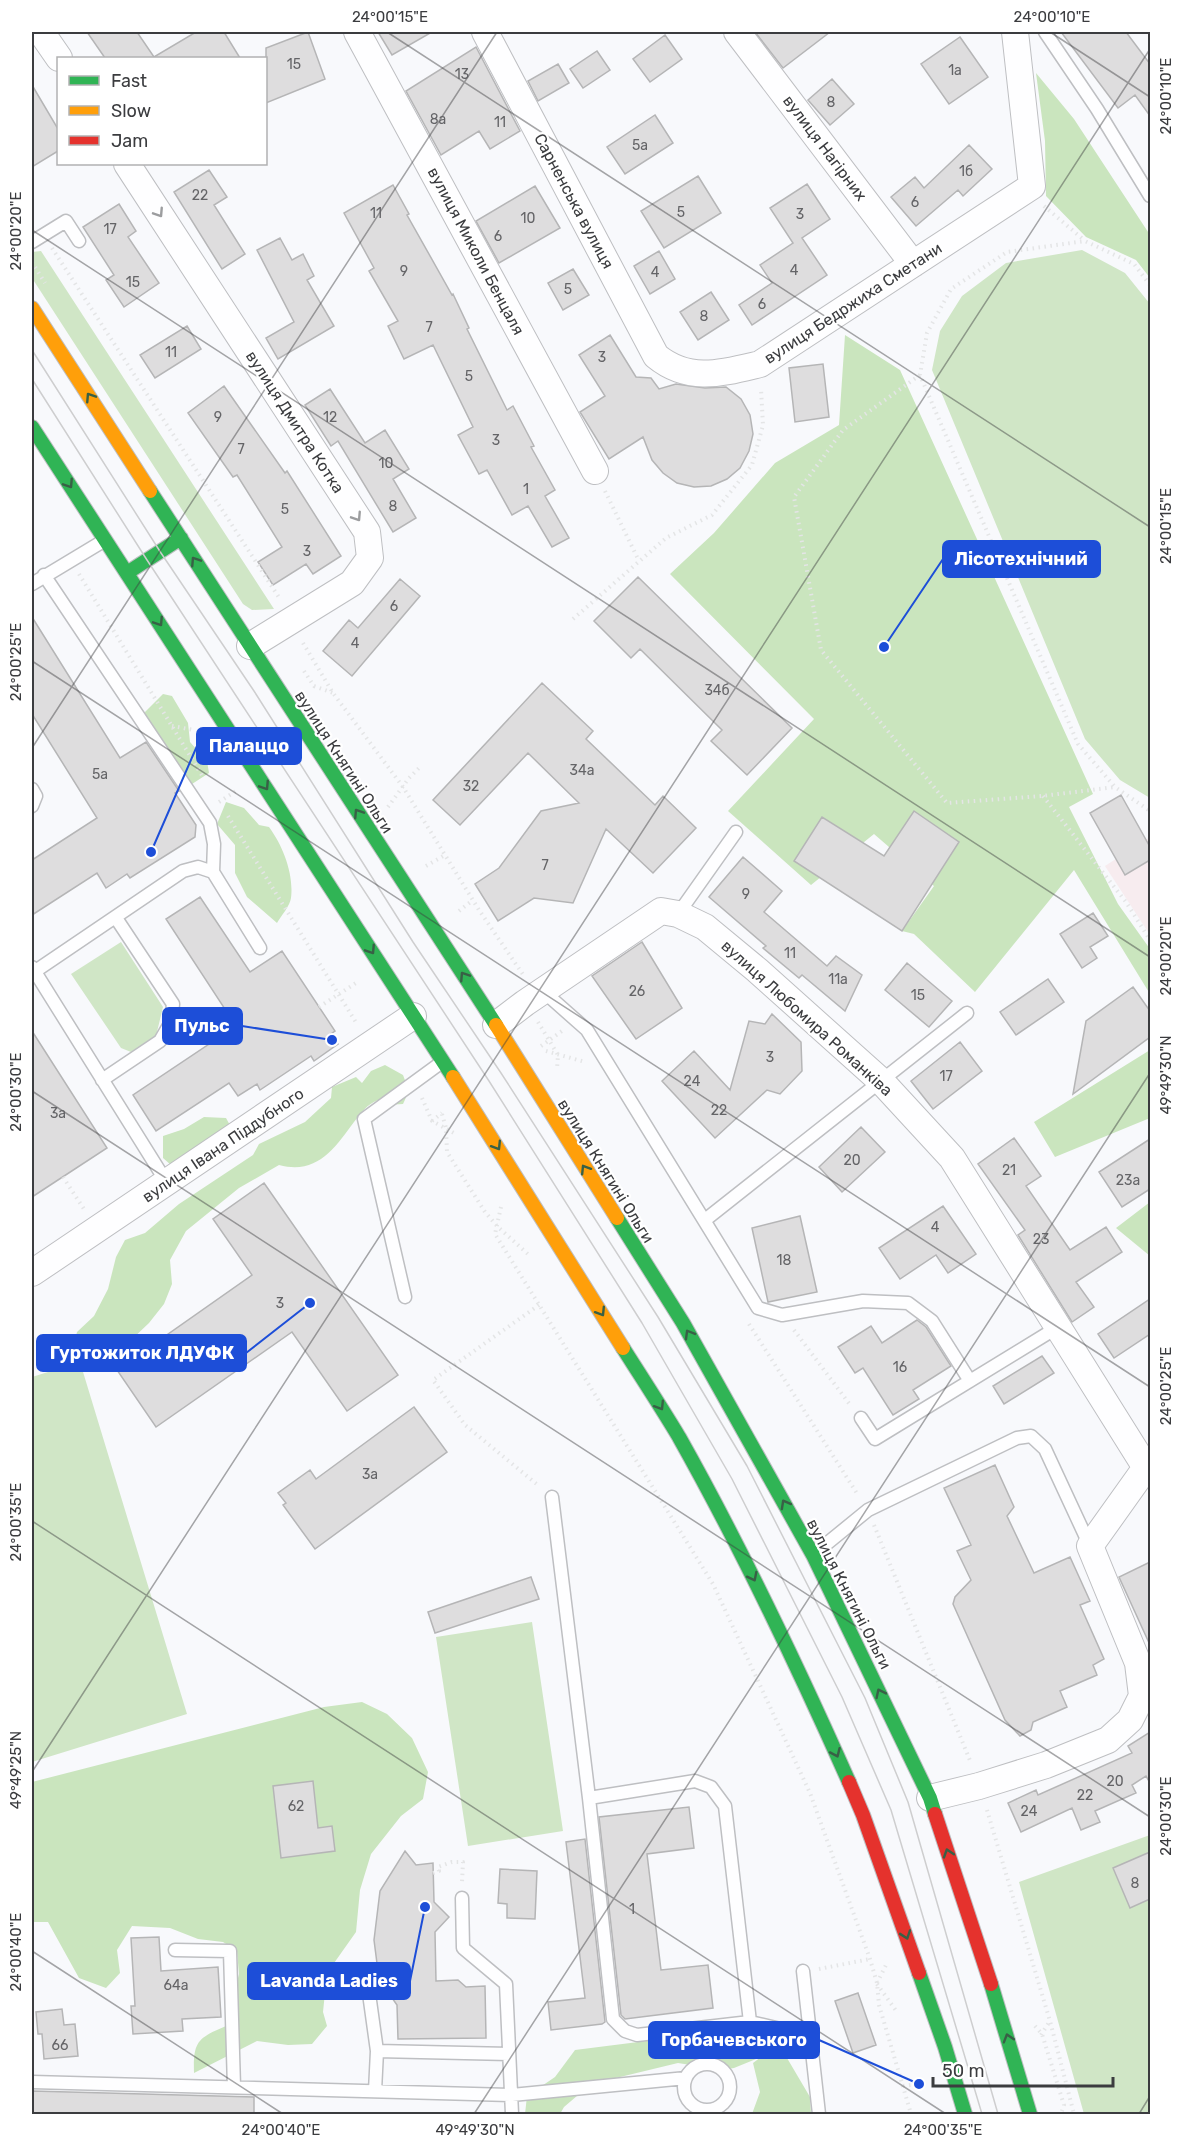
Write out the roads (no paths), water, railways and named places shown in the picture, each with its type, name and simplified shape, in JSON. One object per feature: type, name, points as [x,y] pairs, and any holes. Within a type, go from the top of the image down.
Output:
[{"type":"main road","name":"вулиця Княгині Ольги","points":[[32,308],[496,1025],[683,1323],[813,1555],[930,1798],[1030,2115]]},
{"type":"main road","points":[[33,433],[127,573],[443,1062],[678,1436],[740,1551],[799,1669],[864,1815],[945,2047],[966,2115]]},
{"type":"main road","points":[[127,573],[181,538]]},
{"type":"street","points":[[41,32],[58,57]]},
{"type":"street","name":"вулиця Миколи Бенцаля","points":[[357,32],[596,471]]},
{"type":"street","name":"Сарненська вулиця","points":[[485,32],[656,356],[668,366]]},
{"type":"street","name":"вулиця Нагірних","points":[[737,32],[913,264]]},
{"type":"street","name":"вулиця Бедржиха Сметани","points":[[668,366],[688,374],[714,373],[760,364],[1032,186],[1015,32]]},
{"type":"street","name":"вулиця Дмитра Котка","points":[[128,165],[367,532],[370,558],[352,583],[250,646]]},
{"type":"street","name":"вулиця Любомира Романківа","points":[[496,1025],[661,910],[705,927],[757,970],[881,1081],[951,1158],[1149,1468],[1090,1546]]},
{"type":"street","name":"вулиця Івана Піддубного","points":[[32,1273],[413,1016]]},
{"type":"street","points":[[930,1798],[979,1786],[1046,1765],[1108,1740],[1130,1720],[1142,1696],[1138,1663],[1090,1546]]},
{"type":"lane","points":[[1045,32],[1098,109],[1150,195]]},
{"type":"lane","points":[[32,242],[66,221],[79,241]]},
{"type":"lane","points":[[32,584],[105,540]]},
{"type":"lane","points":[[44,575],[210,823],[214,844],[213,873],[260,948]]},
{"type":"lane","points":[[32,789],[36,796],[32,806]]},
{"type":"lane","points":[[678,915],[736,832]]},
{"type":"lane","points":[[167,1183],[33,970],[117,918],[183,871],[198,867],[213,873]]},
{"type":"lane","points":[[102,1080],[160,1041],[171,1022],[173,1004],[117,918]]},
{"type":"lane","points":[[543,991],[587,1030],[758,1308],[782,1315],[863,1301],[908,1303],[932,1321],[970,1381]]},
{"type":"lane","points":[[705,1221],[967,1013]]},
{"type":"lane","points":[[405,1297],[364,1119],[443,1062]]},
{"type":"lane","points":[[861,1418],[874,1439],[1058,1327]]},
{"type":"lane","points":[[813,1555],[868,1510],[1017,1438],[1031,1436],[1045,1449],[1090,1546]]},
{"type":"lane","points":[[552,1497],[589,1798],[613,2019],[625,2031],[637,2035],[750,2022],[789,2031],[809,2028]]},
{"type":"lane","points":[[589,1798],[695,1781],[711,1787],[725,1806],[750,2022]]},
{"type":"lane","points":[[462,1898],[463,1948],[506,1984],[512,2115]]},
{"type":"lane","points":[[175,1950],[230,1951],[234,2087]]},
{"type":"lane","points":[[803,1971],[819,2115]]},
{"type":"lane","points":[[366,1972],[377,2051],[375,2091]]},
{"type":"lane","points":[[377,2051],[509,2054]]},
{"type":"lane","points":[[32,2082],[512,2096],[686,2078]]},
{"type":"tram line","points":[[32,350],[161,553],[254,691],[413,942],[501,1073],[658,1317],[747,1466],[865,1698],[908,1802],[998,2114]]},
{"type":"tram line","points":[[32,379],[147,560],[489,1081],[642,1323],[732,1479],[842,1697],[891,1810],[982,2114]]},
{"type":"place","name":"Лісотехнічний","points":[[884,647]]},
{"type":"place","name":"Палаццо","points":[[151,852]]},
{"type":"place","name":"Пульс","points":[[332,1040]]},
{"type":"place","name":"Гуртожиток ЛДУФК","points":[[310,1303]]},
{"type":"place","name":"Lavanda Ladies","points":[[425,1907]]},
{"type":"place","name":"Горбачевського","points":[[919,2084]]}]
